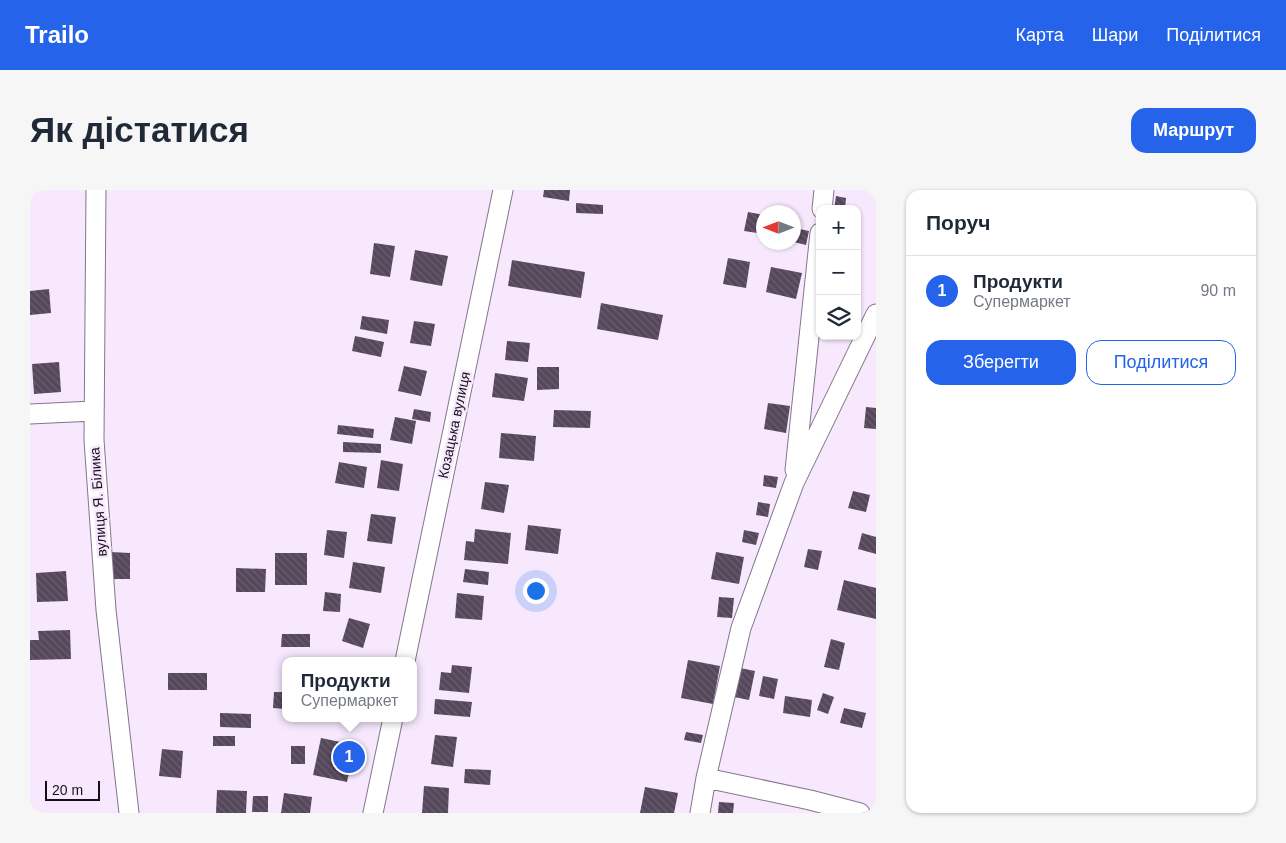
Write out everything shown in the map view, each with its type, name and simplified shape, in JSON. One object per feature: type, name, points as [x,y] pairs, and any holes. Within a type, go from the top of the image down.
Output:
[{"type":"street","name":"вулиця Я. Білика","points":[[96,190],[94,440],[106,610],[129,813]]},
{"type":"street","name":"Козацька вулиця","points":[[406,657],[504,190]]},
{"type":"street","points":[[822,205],[824,190]]},
{"type":"street","points":[[794,484],[818,250]]},
{"type":"street","points":[[700,813],[706,778],[741,628],[794,484],[876,314]]},
{"type":"street","points":[[30,414],[94,411]]},
{"type":"street","points":[[373,813],[392,722]]},
{"type":"street","points":[[706,778],[810,800],[860,813]]},
{"type":"building","points":[[544,190],[570,190],[569,201],[543,197]]},
{"type":"building","points":[[836,196],[846,198],[845,205],[835,205]]},
{"type":"building","points":[[576,203],[603,205],[603,214],[576,213]]},
{"type":"building","points":[[748,212],[756,214],[756,233],[744,231]]},
{"type":"building","points":[[801,229],[809,231],[806,245],[801,244]]},
{"type":"building","points":[[374,243],[395,246],[390,277],[370,274]]},
{"type":"building","points":[[415,250],[448,256],[442,286],[410,280]]},
{"type":"building","points":[[728,258],[750,262],[746,288],[723,284]]},
{"type":"building","points":[[512,260],[585,272],[581,298],[508,286]]},
{"type":"building","points":[[771,267],[802,273],[796,299],[766,292]]},
{"type":"building","points":[[49,289],[51,313],[30,315],[30,291]]},
{"type":"building","points":[[601,303],[663,315],[658,340],[597,329]]},
{"type":"building","points":[[362,316],[389,320],[387,334],[360,329]]},
{"type":"building","points":[[414,321],[435,324],[431,346],[410,343]]},
{"type":"building","points":[[355,336],[384,342],[381,357],[352,351]]},
{"type":"building","points":[[507,341],[530,343],[528,362],[505,360]]},
{"type":"building","points":[[59,362],[61,392],[34,394],[32,364]]},
{"type":"building","points":[[404,366],[427,371],[421,396],[398,391]]},
{"type":"building","points":[[537,367],[559,367],[559,389],[537,390]]},
{"type":"building","points":[[495,373],[528,378],[524,401],[492,397]]},
{"type":"building","points":[[768,403],[790,406],[786,433],[764,429]]},
{"type":"building","points":[[866,407],[876,408],[876,429],[864,428]]},
{"type":"building","points":[[414,409],[431,412],[430,422],[412,419]]},
{"type":"building","points":[[554,410],[591,411],[590,428],[553,427]]},
{"type":"building","points":[[395,417],[416,421],[412,444],[390,440]]},
{"type":"building","points":[[338,425],[374,429],[373,438],[337,434]]},
{"type":"building","points":[[501,433],[536,436],[534,461],[499,458]]},
{"type":"building","points":[[343,442],[381,444],[381,453],[343,452]]},
{"type":"building","points":[[381,460],[403,464],[399,491],[377,488]]},
{"type":"building","points":[[339,462],[367,467],[364,488],[335,483]]},
{"type":"building","points":[[764,475],[778,477],[776,488],[763,486]]},
{"type":"building","points":[[485,482],[509,485],[504,513],[481,509]]},
{"type":"building","points":[[853,491],[870,495],[866,512],[848,508]]},
{"type":"building","points":[[758,502],[770,504],[768,517],[756,515]]},
{"type":"building","points":[[371,514],[396,517],[392,544],[367,541]]},
{"type":"building","points":[[528,525],[561,529],[558,554],[525,550]]},
{"type":"building","points":[[475,529],[511,533],[508,564],[464,560],[466,541],[474,542]]},
{"type":"building","points":[[327,530],[347,532],[344,558],[324,555]]},
{"type":"building","points":[[744,530],[759,533],[756,545],[742,542]]},
{"type":"building","points":[[862,533],[876,537],[876,554],[858,549]]},
{"type":"building","points":[[808,549],[822,551],[818,570],[804,567]]},
{"type":"building","points":[[111,552],[130,553],[130,579],[111,579]]},
{"type":"building","points":[[716,552],[744,557],[739,584],[711,579]]},
{"type":"building","points":[[275,553],[307,553],[307,585],[275,585]]},
{"type":"building","points":[[353,562],[385,567],[381,593],[349,588]]},
{"type":"building","points":[[236,568],[266,569],[265,592],[236,592]]},
{"type":"building","points":[[465,569],[489,572],[488,585],[463,582]]},
{"type":"building","points":[[66,571],[68,601],[37,602],[36,573]]},
{"type":"building","points":[[844,580],[876,588],[876,619],[837,610]]},
{"type":"building","points":[[325,592],[341,594],[340,612],[323,611]]},
{"type":"building","points":[[457,593],[484,596],[482,620],[455,618]]},
{"type":"building","points":[[719,597],[734,598],[732,618],[717,617]]},
{"type":"building","points":[[349,618],[370,624],[363,648],[342,641]]},
{"type":"building","points":[[70,630],[71,659],[30,660],[30,640],[39,640],[38,631]]},
{"type":"building","points":[[282,634],[310,634],[310,647],[281,647]]},
{"type":"building","points":[[831,639],[845,643],[839,670],[824,667]]},
{"type":"building","points":[[688,660],[720,666],[713,704],[681,698]]},
{"type":"building","points":[[452,665],[472,667],[469,693],[439,690],[441,672],[451,673]]},
{"type":"building","points":[[740,668],[755,671],[749,700],[734,697]]},
{"type":"building","points":[[168,673],[207,673],[207,690],[168,690]]},
{"type":"building","points":[[763,676],[778,679],[774,699],[759,696]]},
{"type":"building","points":[[274,692],[282,692],[282,709],[273,708]]},
{"type":"building","points":[[823,693],[834,697],[828,714],[817,710]]},
{"type":"building","points":[[785,696],[812,700],[810,717],[783,713]]},
{"type":"building","points":[[435,699],[472,702],[470,717],[434,714]]},
{"type":"building","points":[[844,708],[866,713],[862,728],[840,723]]},
{"type":"building","points":[[220,713],[251,714],[251,728],[220,727]]},
{"type":"building","points":[[686,732],[703,735],[701,743],[684,740]]},
{"type":"building","points":[[435,735],[457,737],[453,767],[431,764]]},
{"type":"building","points":[[213,736],[235,736],[235,746],[213,746]]},
{"type":"building","points":[[321,738],[355,745],[347,782],[313,775]]},
{"type":"building","points":[[291,746],[305,746],[305,764],[291,764]]},
{"type":"building","points":[[162,749],[183,751],[181,778],[159,776]]},
{"type":"building","points":[[465,769],[491,770],[490,785],[464,783]]},
{"type":"building","points":[[424,786],[449,788],[448,813],[422,813]]},
{"type":"building","points":[[645,787],[678,793],[674,813],[640,813]]},
{"type":"building","points":[[217,790],[247,791],[246,813],[216,813]]},
{"type":"building","points":[[284,793],[312,797],[310,813],[281,813]]},
{"type":"building","points":[[253,796],[268,796],[268,812],[252,812]]},
{"type":"building","points":[[719,802],[734,803],[733,813],[718,813]]},
{"type":"place","name":"Продукти","points":[[349,757]]}]
